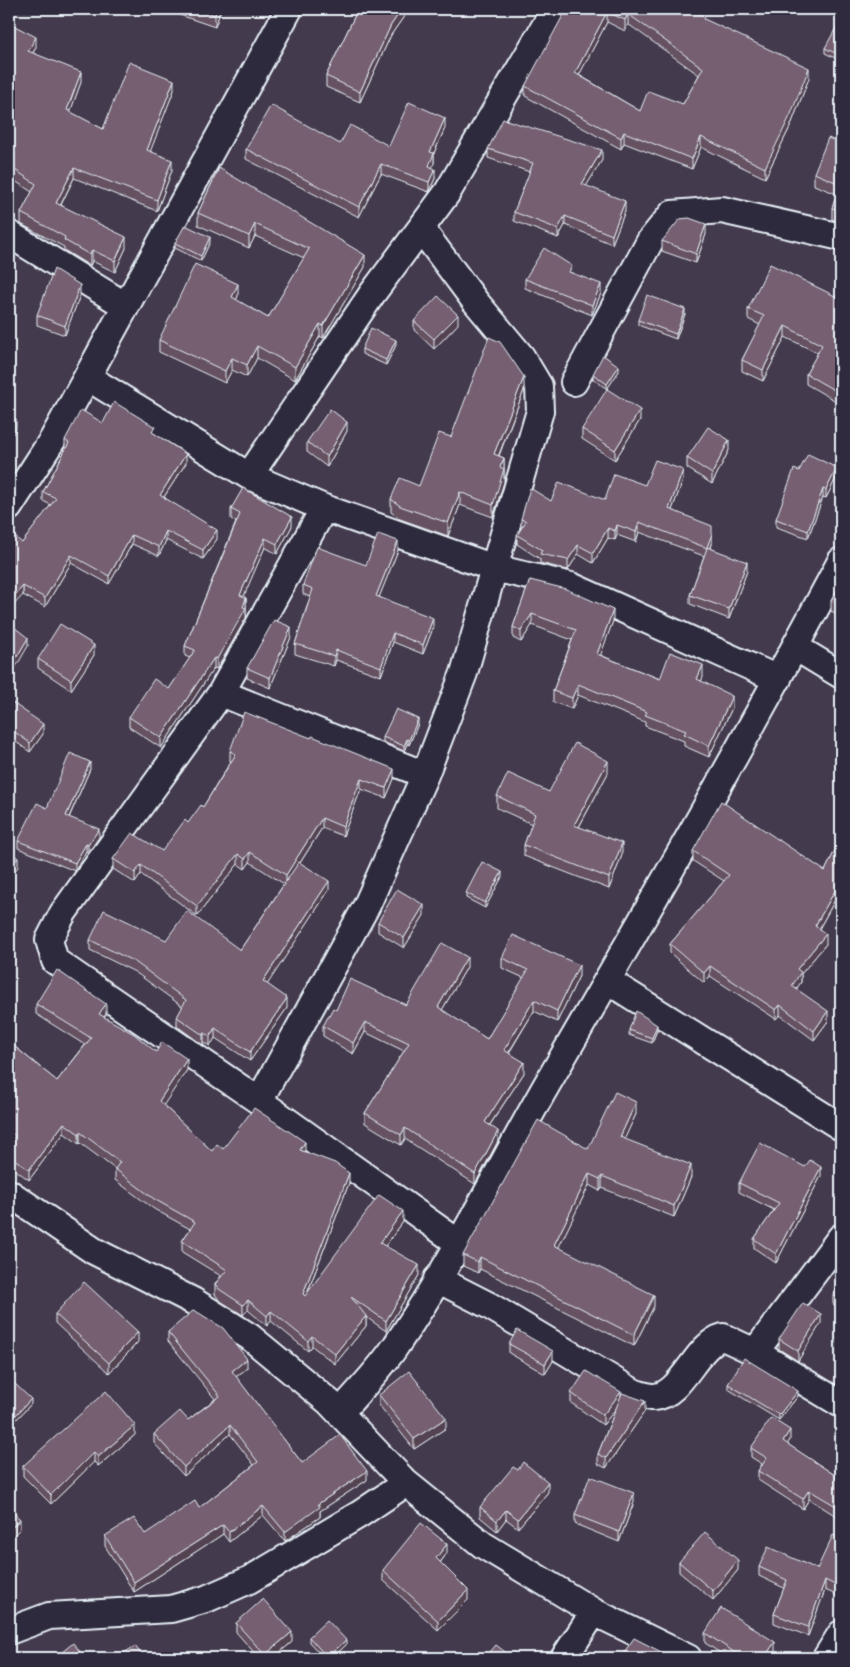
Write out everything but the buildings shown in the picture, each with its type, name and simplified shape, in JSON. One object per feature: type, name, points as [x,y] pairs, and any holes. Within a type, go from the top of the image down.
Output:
[{"type":"street","points":[[249,476],[372,294],[422,230],[447,193],[555,9]]},
{"type":"street","points":[[9,507],[53,439],[287,10]]},
{"type":"street","points":[[574,382],[650,241],[672,214],[722,210],[841,237]]},
{"type":"street","points":[[259,1101],[367,905],[425,775],[464,673],[540,411],[539,386],[521,356],[475,301],[422,230]]},
{"type":"street","points":[[9,234],[126,306]]},
{"type":"street","points":[[87,377],[249,476],[324,508],[494,568],[571,586],[778,679]]},
{"type":"street","points":[[324,508],[221,693],[63,913],[49,940],[55,961],[259,1101],[460,1244]]},
{"type":"street","points":[[340,1413],[396,1346],[460,1244],[510,1150],[608,981],[778,679],[841,561]]},
{"type":"street","points":[[795,647],[841,674]]},
{"type":"street","points":[[221,693],[425,775]]},
{"type":"street","points":[[608,981],[841,1127]]},
{"type":"street","points":[[9,1193],[94,1251],[193,1301],[250,1337],[295,1372],[340,1413],[406,1483],[483,1545],[594,1612],[688,1658]]},
{"type":"street","points":[[755,1352],[841,1237]]},
{"type":"street","points":[[437,1280],[488,1305],[635,1393],[654,1397],[669,1392],[717,1338],[723,1337],[733,1340],[755,1352],[841,1404]]},
{"type":"street","points":[[9,1631],[49,1616],[171,1608],[206,1598],[249,1580],[360,1514],[406,1483]]},
{"type":"street","points":[[564,1658],[594,1612]]},
{"type":"street","points":[[826,1658],[841,1634]]}]
